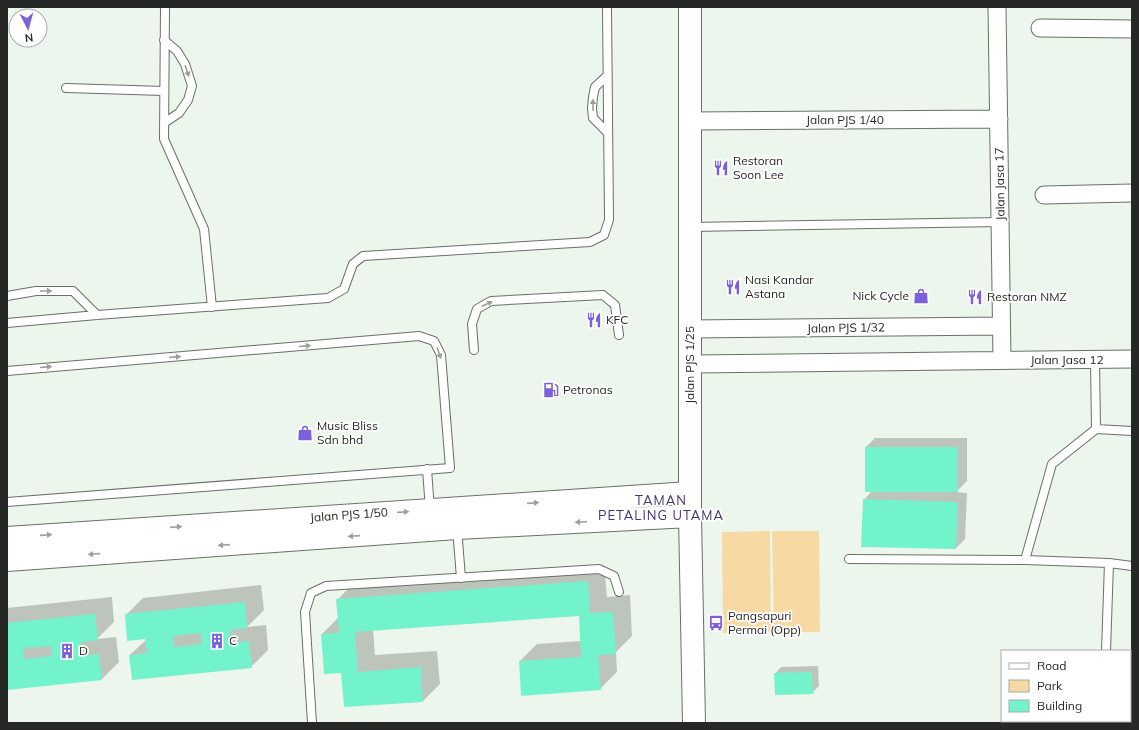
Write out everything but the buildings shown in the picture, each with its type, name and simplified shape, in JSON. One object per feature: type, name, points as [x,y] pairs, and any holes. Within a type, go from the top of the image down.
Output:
[{"type":"street","name":"Jalan PJS 1/25","points":[[690,7],[690,516],[694,723]]},
{"type":"street","name":"Jalan Jasa 17","points":[[997,7],[1002,360]]},
{"type":"street","points":[[1040,28],[1132,29]]},
{"type":"street","name":"Jalan PJS 1/40","points":[[690,122],[999,119]]},
{"type":"street","points":[[1044,195],[1132,193]]},
{"type":"street","name":"Jalan PJS 1/32","points":[[690,330],[1001,326]]},
{"type":"street","name":"Jalan Jasa 12","points":[[1002,360],[1132,359]]},
{"type":"street","points":[[691,364],[1002,360]]},
{"type":"street","name":"Jalan PJS 1/50","points":[[7,560],[456,518],[690,493]]},
{"type":"street","name":"Jalan PJS 1/50","points":[[7,538],[430,510],[456,518],[690,516]]},
{"type":"lane","points":[[165,7],[164,139],[204,228],[212,307]]},
{"type":"lane","points":[[7,323],[328,298],[344,289],[353,264],[363,256],[590,242],[604,235],[609,220],[607,7]]},
{"type":"lane","points":[[164,40],[177,51],[185,64],[192,86],[188,100],[179,113],[164,123]]},
{"type":"lane","points":[[608,76],[595,86],[592,97],[593,118],[608,133]]},
{"type":"lane","points":[[66,88],[164,91]]},
{"type":"lane","points":[[690,227],[1000,222]]},
{"type":"lane","points":[[7,296],[36,291],[73,291],[97,315]]},
{"type":"lane","points":[[474,350],[472,324],[477,309],[491,301],[603,295],[615,305],[618,335]]},
{"type":"lane","points":[[7,371],[419,336],[434,341],[441,355],[450,468],[7,502]]},
{"type":"lane","points":[[1095,360],[1096,429]]},
{"type":"lane","points":[[1025,560],[1052,464],[1096,429],[1132,431]]},
{"type":"lane","points":[[427,469],[430,510]]},
{"type":"lane","points":[[456,518],[461,578]]},
{"type":"lane","points":[[849,559],[1025,560],[1109,563],[1132,566]]},
{"type":"lane","points":[[1106,650],[1109,563]]},
{"type":"lane","points":[[312,723],[305,612],[311,593],[326,586],[599,569],[614,576],[618,592]]},
{"type":"green space","points":[[770,531],[771,632],[723,633],[722,532]]},
{"type":"green space","points":[[772,531],[819,531],[820,632],[774,632]]},
{"type":"place","name":"Restoran Soon Lee","points":[[721,168]]},
{"type":"place","name":"Nasi Kandar Astana","points":[[733,287]]},
{"type":"place","name":"Nick Cycle","points":[[921,296]]},
{"type":"place","name":"Restoran NMZ","points":[[975,297]]},
{"type":"place","name":"KFC","points":[[594,320]]},
{"type":"place","name":"Petronas","points":[[551,390]]},
{"type":"place","name":"Music Bliss Sdn bhd","points":[[305,433]]},
{"type":"place","name":"Pangsapuri Permai (Opp)","points":[[716,623]]},
{"type":"place","name":"C","points":[[217,641]]},
{"type":"place","name":"D","points":[[67,651]]},
{"type":"district","name":"TAMAN PETALING UTAMA","points":[[661,508]]}]
